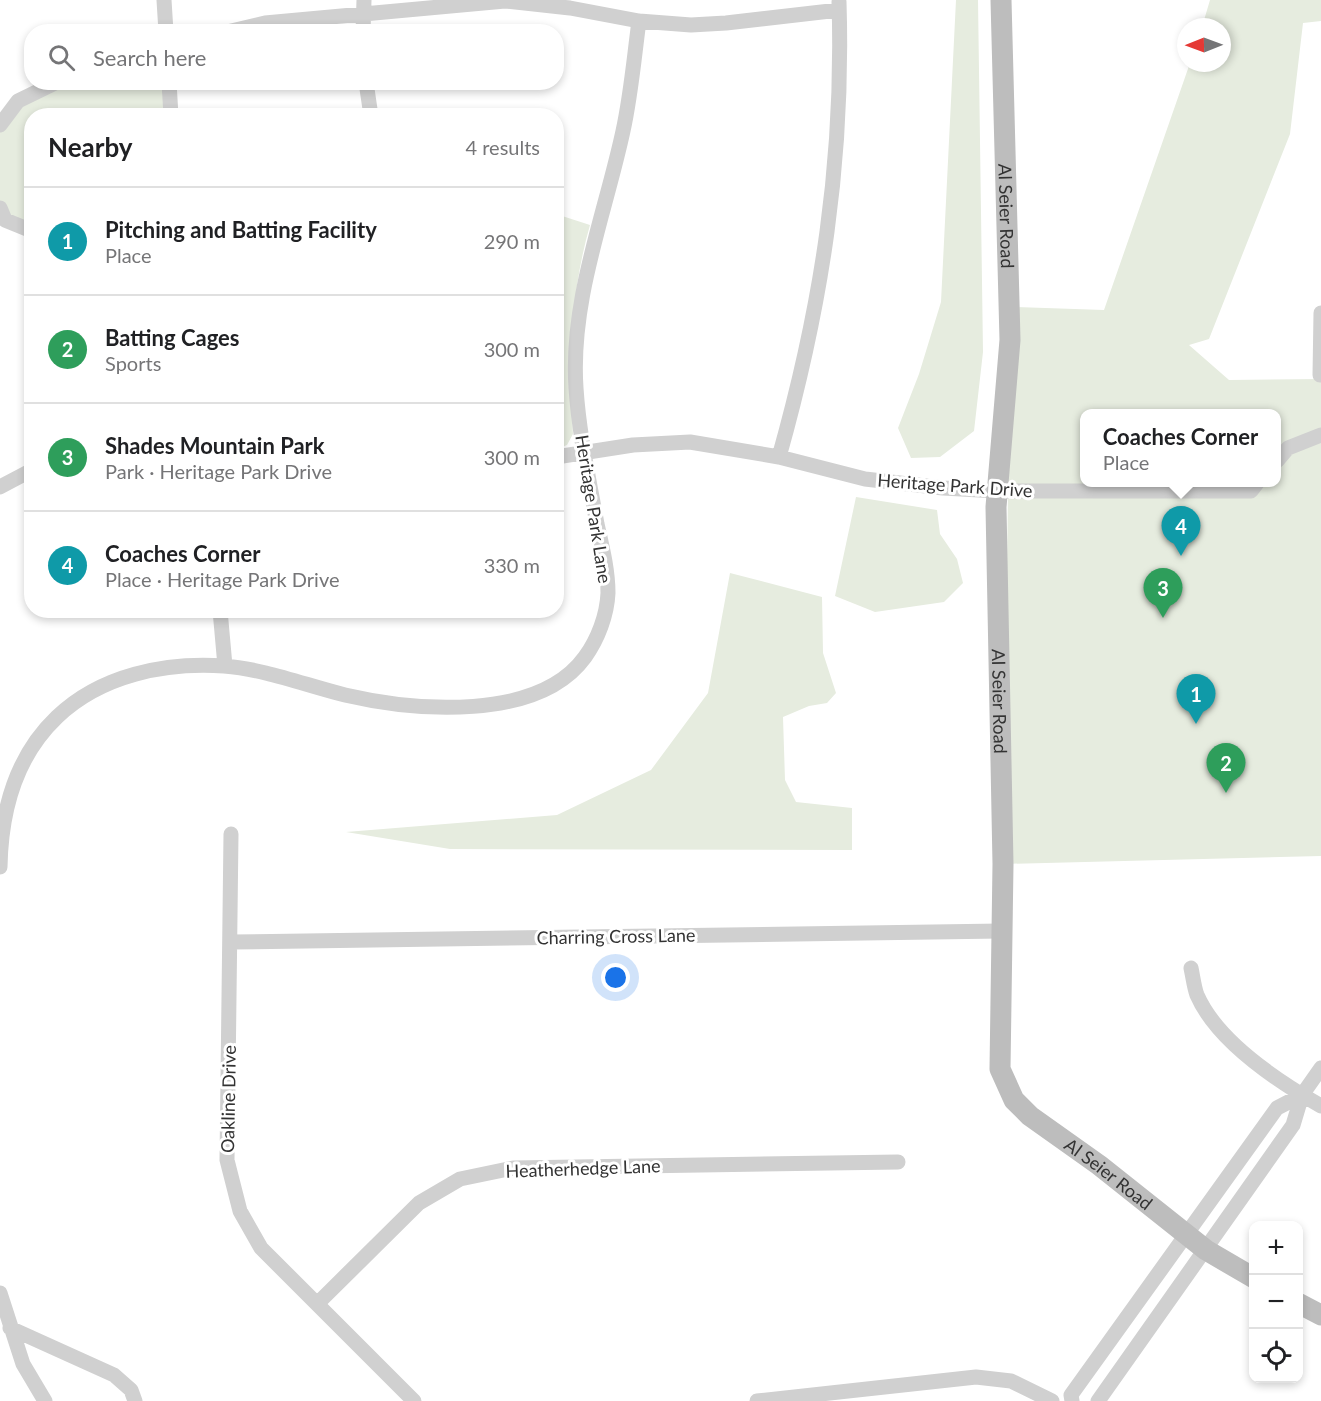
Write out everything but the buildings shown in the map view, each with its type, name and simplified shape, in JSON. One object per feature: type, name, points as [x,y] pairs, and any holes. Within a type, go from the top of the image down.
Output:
[{"type":"street","points":[[164,0],[166,24]]},
{"type":"street","name":"Al Seier Road","points":[[1001,0],[1010,340],[996,491],[1003,864],[1000,1069],[1014,1100],[1030,1116],[1099,1165],[1206,1250],[1249,1275]]},
{"type":"street","points":[[261,24],[363,6],[505,1],[570,8],[639,21],[691,25],[726,23],[839,5],[840,85],[833,200],[811,334],[779,458]]},
{"type":"street","points":[[363,6],[363,24]]},
{"type":"street","name":"Heritage Park Lane","points":[[0,867],[6,805],[12,784],[42,731],[83,696],[134,674],[198,666],[225,666],[349,696],[426,706],[498,704],[525,698],[545,690],[564,678],[583,660],[594,643],[607,601],[606,569],[584,453],[576,386],[578,327],[592,253],[624,128],[639,21]]},
{"type":"street","points":[[0,125],[18,101],[41,90]]},
{"type":"street","points":[[169,90],[171,108]]},
{"type":"street","points":[[367,90],[370,108]]},
{"type":"street","points":[[0,208],[5,220],[24,228]]},
{"type":"street","points":[[1320,375],[1321,313]]},
{"type":"street","points":[[1281,456],[1288,448],[1321,435]]},
{"type":"street","name":"Heritage Park Drive","points":[[564,456],[633,445],[690,442],[779,458],[866,479],[943,488],[996,491],[1255,487]]},
{"type":"street","points":[[0,486],[24,474]]},
{"type":"street","points":[[221,618],[225,666]]},
{"type":"street","name":"Oakline Drive","points":[[231,834],[227,1160],[240,1211],[261,1248],[414,1401]]},
{"type":"street","name":"Charring Cross Lane","points":[[231,942],[1001,931]]},
{"type":"street","points":[[1191,968],[1197,994],[1225,1035],[1302,1095],[1321,1106]]},
{"type":"street","points":[[1098,1401],[1293,1125],[1302,1095],[1321,1068]]},
{"type":"street","points":[[1072,1401],[1071,1395],[1277,1108],[1302,1095]]},
{"type":"street","points":[[1241,1157],[1260,1170]]},
{"type":"street","name":"Heatherhedge Lane","points":[[317,1304],[419,1203],[460,1179],[513,1168],[898,1162]]},
{"type":"street","points":[[0,1293],[22,1364],[45,1401]]},
{"type":"street","points":[[1303,1305],[1321,1315]]},
{"type":"street","points":[[1123,1322],[1144,1336]]},
{"type":"street","points":[[10,1328],[114,1375],[131,1390],[135,1401]]},
{"type":"street","points":[[757,1401],[976,1377],[1011,1381],[1052,1401]]},
{"type":"shaded area","points":[[956,0],[978,0],[983,352],[974,431],[940,457],[911,458],[898,428],[919,374],[941,302]]},
{"type":"shaded area","points":[[1210,0],[1321,0],[1321,21],[1303,23],[1290,134],[1209,339],[1189,345],[1229,380],[1321,379],[1321,856],[1003,864],[1010,340],[1015,307],[1104,310],[1187,72],[1231,72],[1231,18],[1205,18]]},
{"type":"shaded area","points":[[42,90],[164,90],[166,108],[24,108],[24,226],[0,208],[0,126],[24,98]]},
{"type":"shaded area","points":[[564,217],[590,225],[578,277],[572,329],[573,434],[564,446]]},
{"type":"shaded area","points":[[856,497],[937,510],[940,534],[957,559],[963,583],[944,602],[875,612],[835,596]]},
{"type":"shaded area","points":[[730,573],[822,597],[823,653],[836,693],[827,703],[809,706],[783,717],[785,780],[796,802],[852,808],[852,850],[450,849],[346,832],[557,815],[651,770],[708,693]]},
{"type":"place","name":"Coaches Corner","points":[[1181,556]]},
{"type":"place","name":"Shades Mountain Park","points":[[1163,618]]},
{"type":"place","name":"Pitching and Batting Facility","points":[[1196,724]]},
{"type":"place","name":"Batting Cages","points":[[1226,793]]}]
